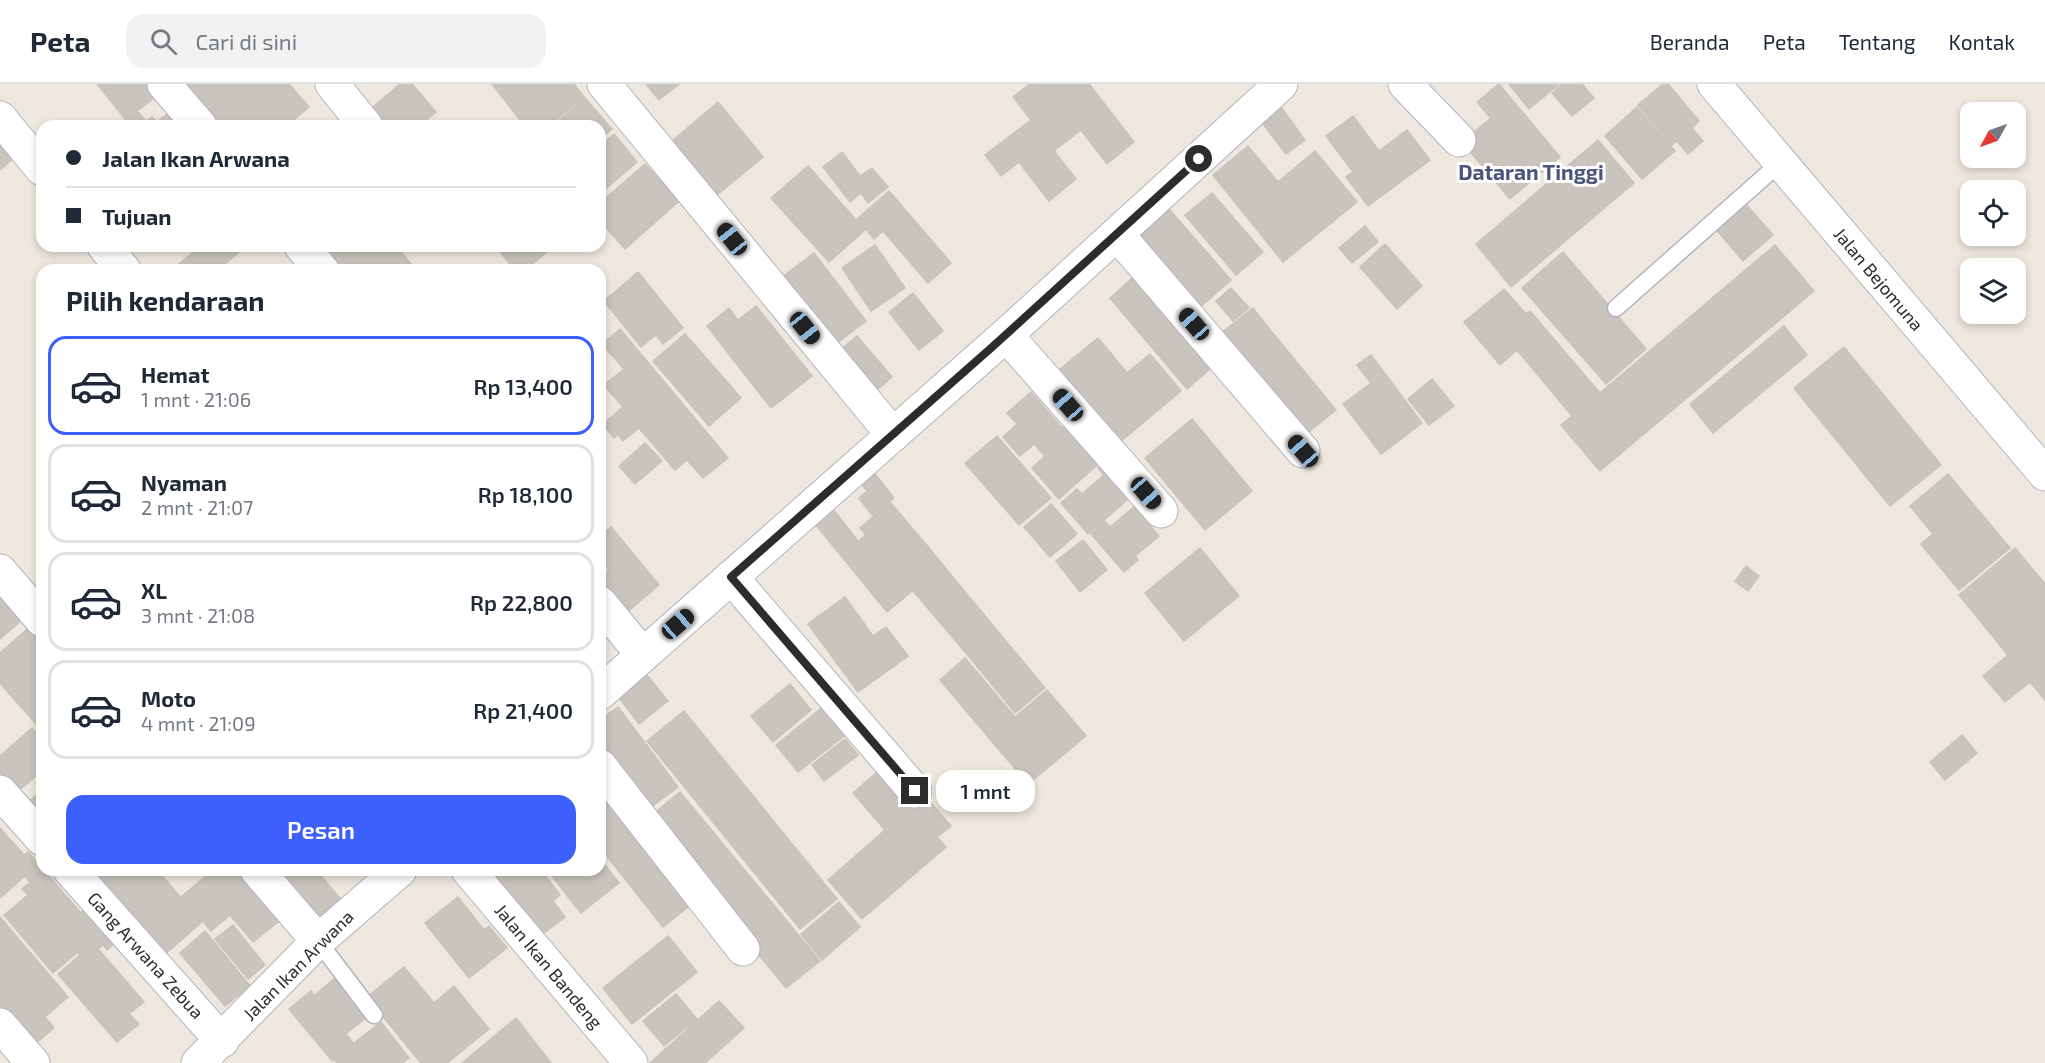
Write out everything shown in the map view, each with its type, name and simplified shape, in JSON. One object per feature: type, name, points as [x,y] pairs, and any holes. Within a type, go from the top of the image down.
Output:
[{"type":"street","points":[[164,84],[195,120]]},
{"type":"street","points":[[332,84],[361,120]]},
{"type":"street","points":[[604,84],[893,435]]},
{"type":"street","points":[[606,688],[1006,335],[1281,84]]},
{"type":"street","points":[[1405,84],[1459,141]]},
{"type":"street","name":"Jalan Bejomuna","points":[[1714,84],[2045,474]]},
{"type":"street","points":[[0,118],[36,163]]},
{"type":"street","points":[[1117,234],[1303,451]]},
{"type":"street","points":[[109,252],[119,264]]},
{"type":"street","points":[[307,252],[317,264]]},
{"type":"street","points":[[1006,335],[1161,511]]},
{"type":"street","points":[[0,571],[36,613]]},
{"type":"street","points":[[731,577],[915,791]]},
{"type":"street","points":[[606,610],[643,655]]},
{"type":"street","points":[[606,774],[743,949]]},
{"type":"street","points":[[0,792],[36,832]]},
{"type":"street","name":"Gang Arwana Zebua","points":[[75,876],[222,1041]]},
{"type":"street","points":[[262,876],[318,941]]},
{"type":"street","name":"Jalan Ikan Arwana","points":[[198,1063],[318,941],[393,876]]},
{"type":"street","name":"Jalan Ikan Bandeng","points":[[473,876],[631,1063]]},
{"type":"street","points":[[0,1025],[33,1063]]},
{"type":"lane","points":[[1616,308],[1781,162]]},
{"type":"lane","points":[[318,941],[374,1015]]},
{"type":"building","points":[[97,84],[151,84],[159,94],[126,120]]},
{"type":"building","points":[[183,84],[289,84],[309,107],[293,120],[204,120]]},
{"type":"building","points":[[400,84],[412,84],[436,112],[426,120],[384,120],[373,107]]},
{"type":"building","points":[[492,84],[574,84],[584,97],[555,120],[520,120]]},
{"type":"building","points":[[646,84],[679,84],[659,100]]},
{"type":"building","points":[[1030,84],[1089,84],[1134,142],[1107,164],[1081,130],[1054,151],[1076,179],[1049,201],[1019,162],[1001,176],[985,155],[1031,120],[1013,97]]},
{"type":"building","points":[[1499,84],[1560,157],[1510,199],[1462,142],[1491,118],[1477,102]]},
{"type":"building","points":[[1509,84],[1559,84],[1529,109]]},
{"type":"building","points":[[1562,84],[1582,84],[1594,98],[1572,116],[1552,93]]},
{"type":"building","points":[[1663,84],[1668,84],[1699,121],[1692,128],[1703,141],[1688,154],[1677,141],[1672,145],[1638,105]]},
{"type":"building","points":[[1273,96],[1305,140],[1286,154],[1253,111]]},
{"type":"building","points":[[585,98],[604,120],[559,120]]},
{"type":"building","points":[[718,102],[763,157],[717,195],[672,141]]},
{"type":"building","points":[[1637,107],[1675,151],[1642,179],[1605,136]]},
{"type":"building","points":[[173,109],[182,120],[159,120]]},
{"type":"building","points":[[138,112],[145,120],[129,120]]},
{"type":"building","points":[[1353,116],[1379,151],[1407,130],[1430,160],[1368,206],[1346,177],[1353,172],[1326,136]]},
{"type":"building","points":[[606,122],[612,129],[606,134]]},
{"type":"building","points":[[0,128],[21,152],[0,170]]},
{"type":"building","points":[[614,134],[637,162],[606,189],[606,141]]},
{"type":"building","points":[[1598,140],[1634,183],[1511,287],[1476,244]]},
{"type":"building","points":[[1248,146],[1278,182],[1315,151],[1357,202],[1283,262],[1213,175]]},
{"type":"building","points":[[842,152],[860,176],[872,168],[888,187],[868,203],[861,193],[850,202],[823,167]]},
{"type":"building","points":[[645,164],[679,201],[625,249],[606,228],[606,198]]},
{"type":"building","points":[[808,166],[865,230],[829,262],[771,198]]},
{"type":"building","points":[[889,191],[951,263],[928,283],[883,231],[874,239],[857,219]]},
{"type":"building","points":[[1212,193],[1263,252],[1236,275],[1185,215]]},
{"type":"building","points":[[1744,202],[1773,235],[1743,261],[1715,228]]},
{"type":"building","points":[[1169,209],[1231,280],[1198,309],[1135,237]]},
{"type":"building","points":[[1365,226],[1378,242],[1352,263],[1339,248]]},
{"type":"building","points":[[1385,244],[1422,286],[1397,309],[1360,267]]},
{"type":"building","points":[[875,245],[905,288],[871,311],[842,268]]},
{"type":"building","points":[[1775,245],[1814,291],[1600,471],[1561,425],[1572,416],[1517,350],[1500,365],[1464,322],[1504,289],[1526,314],[1530,311],[1600,393]]},
{"type":"building","points":[[193,252],[239,252],[225,264],[179,264]]},
{"type":"building","points":[[309,252],[402,253],[389,264],[319,264]]},
{"type":"building","points":[[500,252],[546,252],[533,264],[510,264]]},
{"type":"building","points":[[1563,252],[1646,349],[1606,384],[1522,288]]},
{"type":"building","points":[[402,253],[411,264],[389,264]]},
{"type":"building","points":[[814,253],[866,321],[829,349],[777,281]]},
{"type":"building","points":[[1140,271],[1218,362],[1187,389],[1110,298]]},
{"type":"building","points":[[638,272],[683,328],[663,344],[656,335],[641,347],[606,303],[606,299]]},
{"type":"building","points":[[1231,288],[1249,308],[1233,321],[1216,301]]},
{"type":"building","points":[[913,293],[943,331],[919,350],[889,312]]},
{"type":"building","points":[[756,306],[812,376],[771,408],[707,326],[729,308],[738,320]]},
{"type":"building","points":[[1253,308],[1271,331],[1235,360],[1216,337]]},
{"type":"building","points":[[1784,326],[1807,355],[1713,433],[1690,404]]},
{"type":"building","points":[[620,329],[728,458],[703,478],[687,460],[675,470],[639,428],[623,441],[618,434],[614,438],[606,428],[606,421],[623,407],[606,387],[606,383],[624,369],[606,349],[606,341]]},
{"type":"building","points":[[1271,331],[1299,365],[1263,394],[1235,360]]},
{"type":"building","points":[[685,334],[741,398],[709,426],[653,361]]},
{"type":"building","points":[[857,336],[892,377],[869,397],[833,356]]},
{"type":"building","points":[[1098,338],[1127,373],[1150,354],[1181,391],[1120,442],[1060,369]]},
{"type":"building","points":[[1844,347],[1941,465],[1890,506],[1794,388]]},
{"type":"building","points":[[1371,355],[1422,423],[1381,454],[1343,404],[1371,383],[1357,365]]},
{"type":"building","points":[[1299,365],[1336,410],[1300,439],[1263,394]]},
{"type":"building","points":[[1432,379],[1454,406],[1429,425],[1408,399]]},
{"type":"building","points":[[1031,392],[1062,428],[1070,421],[1103,460],[1059,499],[1032,468],[1045,456],[1034,444],[1020,456],[1003,437],[1017,424],[1007,413]]},
{"type":"building","points":[[1192,419],[1252,491],[1205,530],[1145,458]]},
{"type":"building","points":[[997,436],[1051,498],[1019,525],[965,463]]},
{"type":"building","points":[[645,443],[662,461],[635,484],[619,466]]},
{"type":"building","points":[[865,461],[894,498],[872,515],[859,498],[867,491],[852,472]]},
{"type":"building","points":[[1106,461],[1135,493],[1088,534],[1061,503],[1077,489],[1082,494],[1104,475],[1098,468]]},
{"type":"building","points":[[1948,474],[2010,548],[1959,590],[1921,544],[1933,534],[1910,506]]},
{"type":"building","points":[[825,499],[858,541],[866,535],[912,591],[887,612],[807,514]]},
{"type":"building","points":[[890,502],[929,548],[899,574],[860,528]]},
{"type":"building","points":[[1051,504],[1077,534],[1050,557],[1024,527]]},
{"type":"building","points":[[1134,507],[1159,536],[1135,556],[1138,560],[1124,572],[1091,534],[1105,521],[1110,527]]},
{"type":"building","points":[[611,527],[659,585],[618,620],[606,605],[606,572],[609,570],[606,566],[606,531]]},
{"type":"building","points":[[1083,540],[1107,570],[1080,592],[1056,561]]},
{"type":"building","points":[[929,548],[956,581],[926,606],[899,574]]},
{"type":"building","points":[[1200,548],[1239,596],[1184,641],[1145,593]]},
{"type":"building","points":[[2015,548],[2045,584],[2045,700],[2030,682],[2005,702],[1983,676],[2008,655],[1959,595]]},
{"type":"building","points":[[1746,566],[1759,576],[1748,591],[1735,581]]},
{"type":"building","points":[[956,581],[1000,634],[971,659],[926,606]]},
{"type":"building","points":[[0,593],[23,619],[0,639]]},
{"type":"building","points":[[845,597],[873,636],[886,627],[908,656],[858,692],[808,624]]},
{"type":"building","points":[[34,623],[36,626],[36,724],[0,683],[0,653]]},
{"type":"building","points":[[1000,634],[1045,688],[1015,713],[971,659]]},
{"type":"building","points":[[965,658],[1015,717],[1047,690],[1086,736],[1028,784],[940,680]]},
{"type":"building","points":[[641,668],[668,701],[639,724],[613,690]]},
{"type":"building","points":[[790,684],[811,710],[773,742],[751,716]]},
{"type":"building","points":[[825,705],[848,733],[798,772],[776,745]]},
{"type":"building","points":[[618,707],[678,787],[643,813],[606,763],[606,716]]},
{"type":"building","points":[[684,711],[837,899],[800,929],[647,741]]},
{"type":"building","points":[[32,728],[36,733],[36,776],[16,793],[0,774],[0,756]]},
{"type":"building","points":[[1962,735],[1977,753],[1945,780],[1930,762]]},
{"type":"building","points":[[845,739],[858,755],[824,781],[812,765]]},
{"type":"building","points":[[884,766],[925,796],[951,826],[937,837],[946,847],[862,919],[828,880],[885,830],[853,793]]},
{"type":"building","points":[[606,783],[653,842],[617,869],[606,855]]},
{"type":"building","points":[[680,792],[718,838],[685,865],[647,819]]},
{"type":"building","points":[[36,796],[36,820],[24,805]]},
{"type":"building","points":[[0,828],[24,855],[28,852],[36,861],[36,876],[49,876],[81,913],[86,908],[116,942],[107,950],[103,945],[85,960],[78,952],[53,973],[4,915],[28,895],[22,889],[30,882],[25,876],[0,898]]},
{"type":"building","points":[[718,838],[782,915],[749,943],[685,865]]},
{"type":"building","points":[[653,842],[698,899],[663,927],[617,869]]},
{"type":"building","points":[[606,867],[619,883],[581,913],[552,876],[606,876]]},
{"type":"building","points":[[86,876],[162,876],[202,922],[155,963]]},
{"type":"building","points":[[206,876],[250,876],[284,917],[253,942],[230,915],[211,931],[182,896]]},
{"type":"building","points":[[269,876],[321,876],[343,902],[313,928]]},
{"type":"building","points":[[488,876],[546,876],[560,895],[553,901],[565,917],[536,939]]},
{"type":"building","points":[[458,897],[484,930],[489,926],[507,948],[469,978],[425,923]]},
{"type":"building","points":[[839,902],[860,927],[822,960],[801,934]]},
{"type":"building","points":[[782,915],[820,961],[786,988],[749,943]]},
{"type":"building","points":[[0,917],[68,997],[45,1017],[54,1028],[29,1049],[0,1015]]},
{"type":"building","points":[[233,925],[265,965],[248,979],[215,939]]},
{"type":"building","points":[[205,931],[250,986],[225,1006],[180,953]]},
{"type":"building","points":[[668,936],[697,972],[632,1024],[603,988]]},
{"type":"building","points":[[99,950],[144,1002],[129,1014],[139,1024],[117,1042],[58,974],[80,955],[85,961]]},
{"type":"building","points":[[404,967],[434,1003],[454,986],[489,1029],[447,1063],[421,1063],[367,997]]},
{"type":"building","points":[[337,976],[369,1015],[346,1034],[353,1043],[332,1061],[289,1009],[311,991],[314,996]]},
{"type":"building","points":[[676,994],[697,1019],[664,1046],[643,1021]]},
{"type":"building","points":[[719,1001],[744,1028],[705,1063],[650,1063]]},
{"type":"building","points":[[516,1018],[551,1063],[462,1063]]},
{"type":"building","points":[[381,1022],[409,1058],[402,1063],[337,1063],[334,1059]]},
{"type":"district","name":"Dataran Tinggi","points":[[1531,171]]},
{"type":"route","points":[[915,791],[731,577],[990,349],[1199,159]]}]
